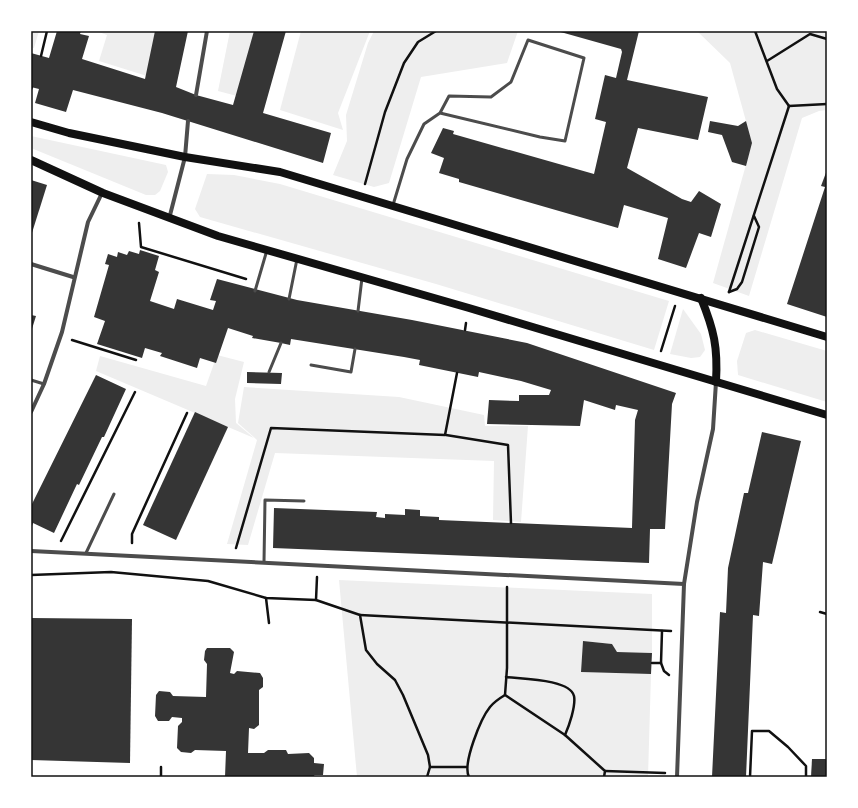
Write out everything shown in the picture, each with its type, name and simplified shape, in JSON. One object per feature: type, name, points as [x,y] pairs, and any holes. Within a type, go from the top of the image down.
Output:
[{"type":"main road","points":[[31,122],[69,133],[185,157],[280,172],[362,195],[827,337]]},
{"type":"main road","points":[[31,160],[102,193],[168,219],[297,259],[827,415]]},
{"type":"main road","points":[[701,298],[715,336],[717,350],[716,382]]},
{"type":"street","points":[[196,95],[207,31]]},
{"type":"street","points":[[168,219],[185,157],[188,121]]},
{"type":"street","points":[[31,412],[44,384],[60,336],[73,277],[88,222],[102,193]]},
{"type":"street","points":[[31,264],[73,277]]},
{"type":"street","points":[[677,777],[684,584],[696,502],[713,429],[716,382]]},
{"type":"street","points":[[31,551],[684,584]]},
{"type":"lane","points":[[393,205],[407,159],[424,124],[440,113],[449,96],[491,97],[511,82],[528,40],[584,58],[565,141],[540,137],[440,113]]},
{"type":"lane","points":[[255,291],[267,250]]},
{"type":"lane","points":[[289,299],[297,259]]},
{"type":"lane","points":[[358,311],[362,278]]},
{"type":"lane","points":[[269,372],[281,344]]},
{"type":"lane","points":[[311,365],[351,372],[355,349]]},
{"type":"lane","points":[[31,380],[44,384]]},
{"type":"lane","points":[[86,553],[114,494]]},
{"type":"lane","points":[[264,562],[265,500],[304,501]]},
{"type":"path","points":[[41,56],[48,31]]},
{"type":"path","points":[[362,195],[385,112],[404,63],[418,42],[436,31]]},
{"type":"path","points":[[755,31],[777,89],[789,106]]},
{"type":"path","points":[[767,61],[810,34],[827,40]]},
{"type":"path","points":[[789,106],[827,104]]},
{"type":"path","points":[[729,292],[789,106]]},
{"type":"path","points":[[137,206],[142,247],[246,280]]},
{"type":"path","points":[[724,291],[729,292],[737,289],[742,282],[759,227],[753,215]]},
{"type":"path","points":[[661,352],[676,303]]},
{"type":"path","points":[[60,336],[136,360]]},
{"type":"path","points":[[446,436],[457,373]]},
{"type":"path","points":[[56,552],[135,392]]},
{"type":"path","points":[[132,555],[132,534],[187,413]]},
{"type":"path","points":[[236,561],[236,544],[271,428],[446,436],[508,445],[511,523]]},
{"type":"path","points":[[316,600],[317,565]]},
{"type":"path","points":[[31,576],[111,572],[208,581],[266,598],[316,600],[360,615],[683,632]]},
{"type":"path","points":[[469,777],[466,767],[481,723],[490,707],[505,695],[508,576]]},
{"type":"path","points":[[266,598],[269,623]]},
{"type":"path","points":[[820,612],[827,614]]},
{"type":"path","points":[[360,615],[366,650],[377,664],[394,680],[404,695],[428,755],[430,767],[427,777]]},
{"type":"path","points":[[661,663],[662,631]]},
{"type":"path","points":[[506,677],[559,683],[570,688],[574,697],[570,721],[565,735]]},
{"type":"path","points":[[505,695],[565,735],[605,771],[648,773]]},
{"type":"path","points":[[750,777],[752,731],[769,731],[788,747],[806,766],[806,777]]},
{"type":"path","points":[[161,767],[161,777]]},
{"type":"path","points":[[430,767],[466,767]]},
{"type":"path","points":[[604,777],[605,771]]},
{"type":"shaded area","points":[[31,31],[39,31],[34,48],[31,47]]},
{"type":"shaded area","points":[[96,31],[157,31],[147,76],[99,61],[107,35]]},
{"type":"shaded area","points":[[230,31],[255,31],[237,96],[218,91]]},
{"type":"shaded area","points":[[301,31],[370,31],[338,113],[343,130],[280,110]]},
{"type":"shaded area","points":[[374,31],[518,31],[507,63],[421,77],[389,183],[374,187],[333,175],[347,141],[346,115],[368,43]]},
{"type":"shaded area","points":[[697,31],[827,31],[827,110],[819,111],[802,118],[749,296],[713,283],[752,143],[730,63]]},
{"type":"shaded area","points":[[31,136],[166,165],[168,172],[160,191],[155,195],[146,195],[31,148]]},
{"type":"shaded area","points":[[207,174],[234,175],[280,184],[669,301],[654,350],[436,284],[200,217],[195,209]]},
{"type":"shaded area","points":[[683,309],[701,334],[705,350],[700,357],[691,358],[670,354]]},
{"type":"shaded area","points":[[755,330],[827,351],[827,402],[738,375],[737,361],[746,333]]},
{"type":"shaded area","points":[[217,355],[244,362],[235,399],[236,423],[254,438],[96,371],[100,356],[206,386]]},
{"type":"shaded area","points":[[244,387],[399,397],[484,415],[485,426],[528,426],[521,522],[493,520],[494,461],[275,453],[248,545],[227,544],[257,440],[238,423]]},
{"type":"shaded area","points":[[339,580],[652,594],[652,653],[617,652],[612,644],[583,641],[581,672],[651,674],[648,777],[357,777]]},
{"type":"building","points":[[57,31],[81,31],[80,34],[89,36],[82,59],[145,79],[155,31],[188,31],[176,87],[196,95],[233,105],[254,31],[286,31],[263,113],[331,133],[323,163],[162,113],[73,90],[66,112],[35,103],[39,89],[31,87],[31,53],[49,58]]},
{"type":"building","points":[[557,31],[639,31],[627,80],[708,97],[698,140],[638,128],[627,168],[682,199],[691,202],[699,191],[721,204],[711,237],[699,233],[686,268],[658,259],[668,218],[624,205],[618,228],[459,182],[459,179],[439,173],[444,158],[431,153],[443,128],[454,131],[453,134],[594,174],[606,122],[595,119],[605,75],[616,78],[622,52],[621,49]]},
{"type":"building","points":[[710,121],[738,126],[746,121],[752,143],[746,166],[732,162],[722,135],[708,132]]},
{"type":"building","points":[[827,170],[827,317],[787,304],[825,187],[821,186]]},
{"type":"building","points":[[31,180],[47,185],[31,236]]},
{"type":"building","points":[[140,250],[159,256],[155,270],[159,272],[150,301],[174,309],[177,299],[213,310],[216,301],[210,300],[217,279],[297,300],[412,320],[527,343],[676,393],[672,404],[665,529],[650,529],[649,563],[273,548],[274,508],[377,512],[376,517],[385,518],[385,514],[405,515],[405,509],[420,510],[420,516],[439,517],[439,520],[632,528],[635,420],[638,410],[616,405],[615,410],[584,400],[580,426],[487,424],[489,400],[519,401],[519,395],[549,395],[551,390],[521,381],[479,372],[478,377],[419,365],[420,360],[404,357],[291,339],[290,345],[252,338],[253,336],[228,328],[216,363],[200,358],[197,368],[160,356],[162,353],[145,348],[142,358],[97,344],[105,321],[94,317],[109,265],[105,264],[108,254],[117,257],[118,252],[127,255],[129,251],[139,254]]},
{"type":"building","points":[[31,315],[36,316],[31,332]]},
{"type":"building","points":[[247,372],[282,373],[281,384],[247,383]]},
{"type":"building","points":[[96,375],[126,389],[104,437],[102,437],[79,485],[77,484],[54,533],[33,523],[32,526],[31,506]]},
{"type":"building","points":[[195,412],[228,427],[176,540],[143,525]]},
{"type":"building","points":[[762,432],[801,441],[772,564],[763,562],[759,616],[753,615],[746,777],[712,777],[720,612],[726,613],[728,568],[744,493],[748,493]]},
{"type":"building","points":[[31,618],[132,619],[130,763],[31,760]]},
{"type":"building","points":[[583,641],[612,644],[617,652],[652,653],[651,674],[581,672]]},
{"type":"building","points":[[207,648],[230,648],[234,652],[230,673],[234,674],[237,671],[260,673],[263,678],[263,687],[259,690],[259,725],[254,729],[249,728],[248,753],[264,753],[268,750],[286,750],[288,754],[309,753],[314,758],[314,763],[324,764],[323,775],[314,775],[315,777],[225,777],[226,751],[195,750],[191,753],[181,752],[177,748],[178,726],[182,722],[182,718],[172,717],[169,721],[158,721],[155,716],[156,695],[159,691],[170,692],[173,696],[206,697],[207,664],[204,660],[205,651]]},
{"type":"building","points":[[812,759],[827,759],[827,777],[811,777]]}]
